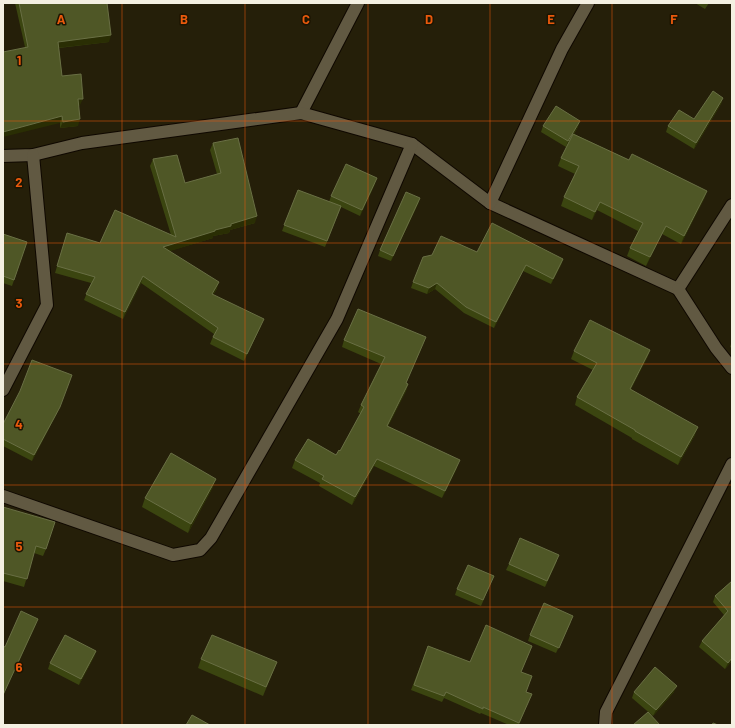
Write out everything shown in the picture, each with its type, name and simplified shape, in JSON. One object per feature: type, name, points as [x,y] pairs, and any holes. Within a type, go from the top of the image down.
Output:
[{"type":"street","points":[[301,113],[358,3]]},
{"type":"street","points":[[490,203],[562,49],[588,3]]},
{"type":"street","points":[[3,156],[33,155],[82,143],[301,113],[412,144],[490,203],[678,289],[716,348],[732,368]]},
{"type":"street","points":[[3,496],[172,555],[200,550],[211,538],[337,319],[412,144]]},
{"type":"street","points":[[3,390],[47,305],[33,155]]},
{"type":"street","points":[[678,289],[732,205]]},
{"type":"street","points":[[605,725],[606,712],[732,464]]},
{"type":"building","points":[[19,3],[107,3],[111,35],[58,42],[62,76],[81,74],[83,99],[78,99],[80,119],[63,122],[62,116],[3,132],[3,52],[28,47]]},
{"type":"building","points":[[713,91],[723,98],[696,143],[668,126],[679,110],[694,119]]},
{"type":"building","points":[[556,106],[580,121],[568,141],[543,126]]},
{"type":"building","points":[[573,134],[629,160],[632,154],[707,191],[684,236],[666,226],[650,257],[630,248],[643,223],[600,202],[595,212],[564,197],[579,166],[561,158]]},
{"type":"building","points":[[238,138],[257,216],[231,224],[231,226],[163,247],[219,282],[212,294],[264,319],[247,354],[213,337],[218,328],[143,276],[125,312],[86,294],[95,277],[57,266],[67,233],[100,243],[115,210],[176,237],[153,159],[177,155],[185,183],[221,173],[213,143]]},
{"type":"building","points":[[346,164],[377,178],[362,210],[331,196]]},
{"type":"building","points":[[298,190],[341,206],[327,241],[284,225]]},
{"type":"building","points":[[406,192],[420,198],[393,256],[380,250]]},
{"type":"building","points":[[492,223],[563,259],[553,279],[526,265],[496,322],[466,307],[437,283],[429,288],[413,282],[423,257],[432,255],[441,236],[477,252]]},
{"type":"building","points":[[3,234],[27,242],[14,280],[3,276]]},
{"type":"building","points":[[358,309],[426,337],[406,383],[408,384],[387,426],[460,460],[445,491],[377,459],[355,497],[322,479],[324,476],[295,460],[308,439],[336,455],[339,450],[340,451],[364,407],[361,405],[385,357],[344,340]]},
{"type":"building","points":[[590,320],[650,350],[630,389],[698,427],[681,457],[577,397],[597,363],[574,351]]},
{"type":"building","points":[[32,360],[72,375],[60,407],[34,455],[3,439],[3,424],[20,391]]},
{"type":"building","points":[[171,453],[216,479],[191,524],[145,498]]},
{"type":"building","points":[[3,507],[55,522],[46,549],[36,546],[27,579],[3,573]]},
{"type":"building","points":[[520,538],[559,555],[547,581],[509,564]]},
{"type":"building","points":[[468,565],[494,576],[483,600],[457,589]]},
{"type":"building","points":[[732,581],[732,658],[728,663],[702,641],[728,611],[715,596]]},
{"type":"building","points":[[544,603],[573,616],[559,648],[530,635]]},
{"type":"building","points":[[21,611],[38,619],[3,695],[3,646],[5,647]]},
{"type":"building","points":[[486,625],[532,646],[521,672],[532,676],[526,692],[532,694],[519,723],[446,692],[444,696],[414,685],[428,646],[470,662]]},
{"type":"building","points":[[65,635],[96,651],[81,679],[50,663]]},
{"type":"building","points":[[212,635],[277,662],[266,687],[201,659]]},
{"type":"building","points":[[655,667],[677,686],[656,710],[634,692]]},
{"type":"building","points":[[648,712],[660,725],[633,725]]},
{"type":"building","points":[[192,715],[210,725],[186,725]]}]
